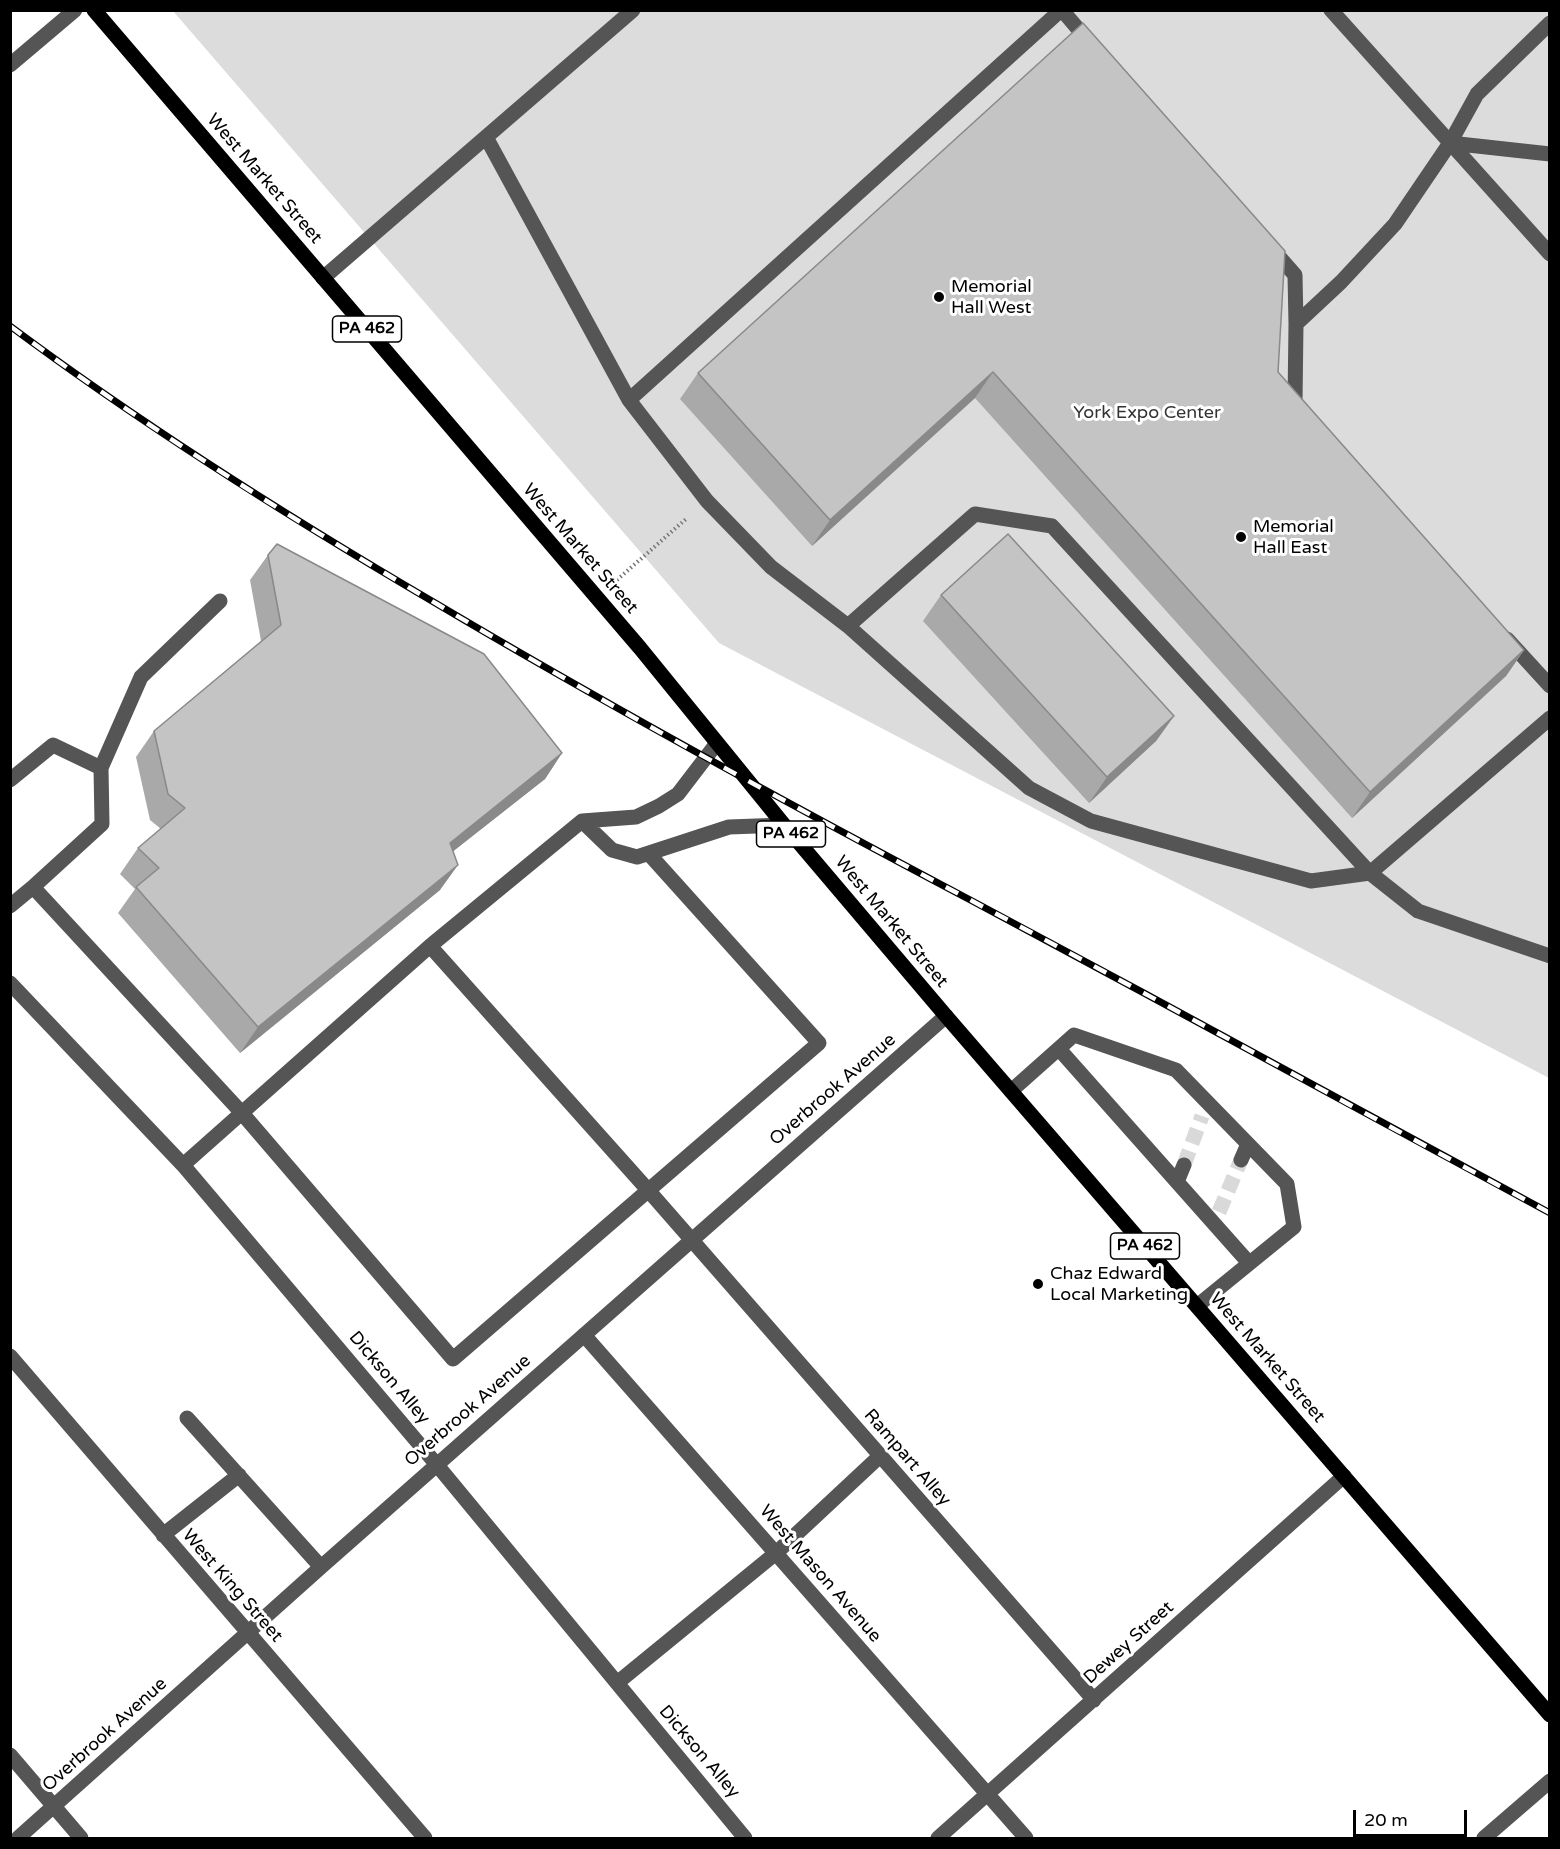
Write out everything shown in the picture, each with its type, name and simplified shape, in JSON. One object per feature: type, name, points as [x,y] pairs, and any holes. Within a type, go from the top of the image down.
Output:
[{"type":"main road","name":"West Market Street","points":[[94,10],[596,598],[946,1016],[1550,1715]]},
{"type":"street","points":[[10,65],[75,10]]},
{"type":"street","points":[[323,278],[633,10]]},
{"type":"street","points":[[629,400],[1061,10],[1101,55]]},
{"type":"street","points":[[1331,10],[1550,254]]},
{"type":"street","points":[[1296,324],[1341,282],[1395,224],[1450,143],[1477,94],[1550,23]]},
{"type":"street","points":[[486,137],[629,400],[707,501],[771,567],[848,626],[1029,788],[1091,821],[1311,881],[1370,873],[1550,718]]},
{"type":"street","points":[[1450,143],[1550,154]]},
{"type":"street","points":[[1264,240],[1295,276],[1295,402],[1311,420]]},
{"type":"street","points":[[848,626],[975,513],[1052,526],[1370,873],[1418,911],[1550,956]]},
{"type":"street","points":[[10,906],[102,824],[101,768],[141,677],[220,600]]},
{"type":"street","points":[[1494,624],[1550,686]]},
{"type":"street","points":[[183,1165],[430,946],[582,821],[636,817],[659,806],[678,794],[717,743]]},
{"type":"street","points":[[10,780],[53,745],[101,768]]},
{"type":"street","points":[[582,821],[612,850],[637,857],[729,827],[784,825]]},
{"type":"street","points":[[33,886],[241,1112],[453,1359],[819,1043],[649,854]]},
{"type":"street","name":"Rampart Alley","points":[[430,946],[648,1190],[691,1242],[1094,1700]]},
{"type":"street","name":"Dickson Alley","points":[[10,983],[183,1165],[437,1465],[745,1839]]},
{"type":"street","name":"Overbrook Avenue","points":[[18,1839],[321,1567],[946,1016]]},
{"type":"street","points":[[1011,1091],[1074,1035],[1176,1070],[1205,1109],[1248,1144],[1287,1184],[1294,1227],[1197,1306]]},
{"type":"street","points":[[1059,1049],[1177,1182],[1217,1217],[1249,1263]]},
{"type":"street","points":[[1241,1160],[1248,1144]]},
{"type":"street","points":[[1177,1182],[1184,1165]]},
{"type":"street","name":"West Mason Avenue","points":[[584,1335],[1026,1839]]},
{"type":"street","name":"West King Street","points":[[10,1356],[425,1839]]},
{"type":"street","points":[[187,1418],[321,1567]]},
{"type":"street","points":[[617,1683],[776,1553],[880,1456]]},
{"type":"street","points":[[163,1535],[239,1475]]},
{"type":"street","name":"Dewey Street","points":[[938,1839],[1344,1476]]},
{"type":"street","points":[[10,1755],[81,1839]]},
{"type":"street","points":[[1494,1836],[1550,1781]]},
{"type":"path","points":[[596,598],[707,501]]},
{"type":"green space","name":"York Expo Center","points":[[173,11],[1549,11],[1549,1078],[719,643]]},
{"type":"building","points":[[1083,23],[1285,251],[1278,372],[1524,650],[1370,792],[993,372],[830,520],[698,373]]},
{"type":"building","points":[[1008,534],[1174,716],[1107,777],[941,595]]},
{"type":"building","points":[[277,544],[484,654],[562,753],[450,843],[458,865],[258,1027],[136,887],[159,868],[138,848],[185,808],[168,794],[154,731],[281,625],[268,555]]},
{"type":"tunnel","points":[[1184,1165],[1202,1116]]},
{"type":"tunnel","points":[[1219,1212],[1241,1160]]},
{"type":"railway","points":[[10,326],[114,400],[220,471],[382,572],[504,643],[772,794],[1550,1213]]},
{"type":"place","name":"Memorial Hall West","points":[[939,297]]},
{"type":"place","name":"Memorial Hall East","points":[[1241,537]]},
{"type":"place","name":"Chaz Edward Local Marketing","points":[[1038,1284]]}]
